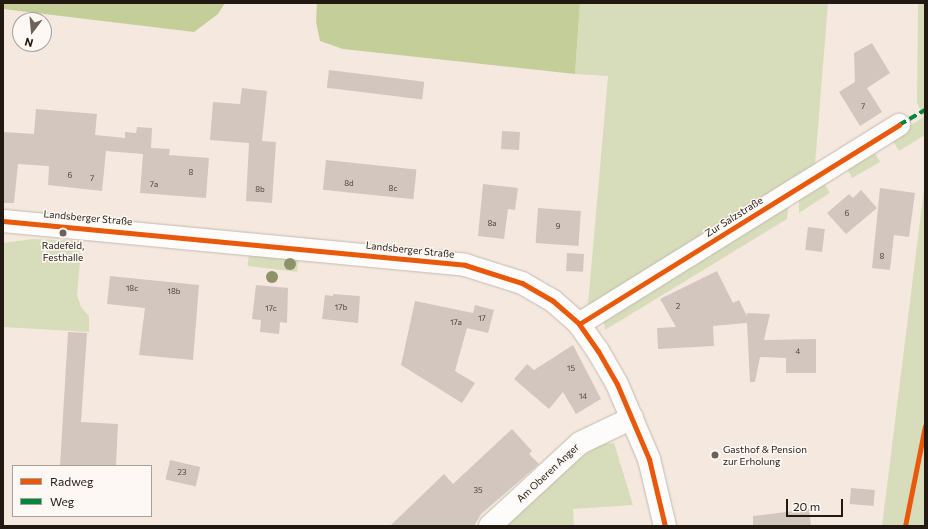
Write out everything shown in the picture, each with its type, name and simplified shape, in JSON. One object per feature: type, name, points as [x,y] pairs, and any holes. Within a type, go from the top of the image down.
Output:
[{"type":"street","name":"Zur Salzstraße","points":[[579,324],[899,125]]},
{"type":"street","name":"Landsberger Straße","points":[[3,221],[465,265],[495,272],[522,283],[552,302],[579,324],[617,384],[649,459],[665,526]]},
{"type":"street","name":"Am Oberen Anger","points":[[490,526],[580,443],[632,418]]},
{"type":"green space","points":[[3,3],[225,3],[218,14],[194,32],[52,15],[52,12],[28,12],[3,9]]},
{"type":"green space","points":[[317,3],[580,3],[575,74],[343,49],[320,41],[316,22]]},
{"type":"green space","points":[[580,3],[828,3],[815,165],[788,180],[783,190],[594,305],[588,304],[608,76],[575,74]]},
{"type":"green space","points":[[918,3],[925,3],[925,135],[899,151],[891,138],[924,117],[917,103]]},
{"type":"green space","points":[[873,150],[880,162],[852,178],[845,166]]},
{"type":"green space","points":[[823,181],[830,193],[799,213],[799,195]]},
{"type":"green space","points":[[925,181],[925,526],[882,526]]},
{"type":"green space","points":[[789,201],[787,219],[605,330],[603,317]]},
{"type":"green space","points":[[32,239],[82,241],[77,295],[81,307],[89,316],[89,332],[3,327],[3,243]]},
{"type":"green space","points":[[249,254],[299,260],[297,272],[248,266]]},
{"type":"green space","points":[[614,443],[633,505],[573,509],[574,526],[505,526],[563,472],[599,444]]},
{"type":"building","points":[[872,43],[890,73],[867,88],[882,112],[860,126],[839,92],[855,82],[854,53]]},
{"type":"building","points":[[329,70],[424,82],[422,100],[327,88]]},
{"type":"building","points":[[242,88],[267,91],[262,141],[276,142],[272,203],[246,201],[249,143],[210,140],[213,102],[240,104]]},
{"type":"building","points":[[36,109],[97,114],[95,135],[125,138],[125,132],[136,133],[137,127],[152,128],[151,148],[170,149],[169,155],[209,158],[206,198],[140,193],[143,154],[106,151],[102,191],[48,185],[49,166],[18,164],[14,203],[3,203],[3,132],[34,134]]},
{"type":"building","points":[[502,131],[520,132],[519,150],[501,149]]},
{"type":"building","points":[[326,160],[417,170],[413,199],[323,190]]},
{"type":"building","points":[[483,184],[518,188],[515,210],[508,209],[504,239],[478,236]]},
{"type":"building","points":[[880,188],[915,193],[909,237],[894,235],[890,270],[872,268]]},
{"type":"building","points":[[861,190],[877,208],[846,234],[827,213],[849,194],[853,198]]},
{"type":"building","points":[[538,208],[581,211],[578,246],[536,243]]},
{"type":"building","points":[[808,227],[825,229],[822,252],[805,250]]},
{"type":"building","points":[[567,253],[584,254],[583,272],[566,271]]},
{"type":"building","points":[[717,271],[733,303],[739,300],[747,316],[747,313],[770,314],[764,340],[816,339],[816,373],[786,373],[786,358],[760,357],[755,382],[750,382],[747,323],[713,326],[714,346],[658,349],[657,328],[676,327],[660,299]]},
{"type":"building","points":[[110,276],[199,285],[193,360],[139,355],[145,308],[107,304]]},
{"type":"building","points":[[256,285],[288,288],[287,323],[280,322],[279,334],[260,332],[261,320],[252,319]]},
{"type":"building","points":[[333,294],[360,296],[358,323],[322,319],[325,295],[333,296]]},
{"type":"building","points":[[415,301],[473,313],[475,305],[494,310],[488,333],[467,328],[455,371],[475,383],[462,403],[401,365]]},
{"type":"building","points":[[68,332],[87,333],[81,422],[118,424],[116,465],[60,465]]},
{"type":"building","points":[[573,345],[601,399],[576,414],[563,392],[549,409],[514,379],[527,364],[534,370]]},
{"type":"building","points":[[512,429],[532,451],[529,454],[539,464],[481,514],[474,526],[390,526],[444,474],[453,484]]},
{"type":"building","points":[[170,460],[200,467],[196,486],[166,479]]},
{"type":"building","points":[[851,488],[875,490],[874,506],[850,504]]},
{"type":"building","points":[[809,509],[811,526],[753,526],[753,516]]},
{"type":"marked path","points":[[899,125],[925,110]]},
{"type":"cycle path","points":[[579,324],[899,125]]},
{"type":"cycle path","points":[[3,221],[465,265],[522,283],[553,301],[579,324],[598,351],[617,384],[649,459],[665,526]]},
{"type":"cycle path","points":[[905,526],[925,426]]},
{"type":"place","name":"Radefeld, Festhalle","points":[[63,233]]},
{"type":"place","name":"Gasthof & Pension zur Erholung","points":[[715,455]]}]
